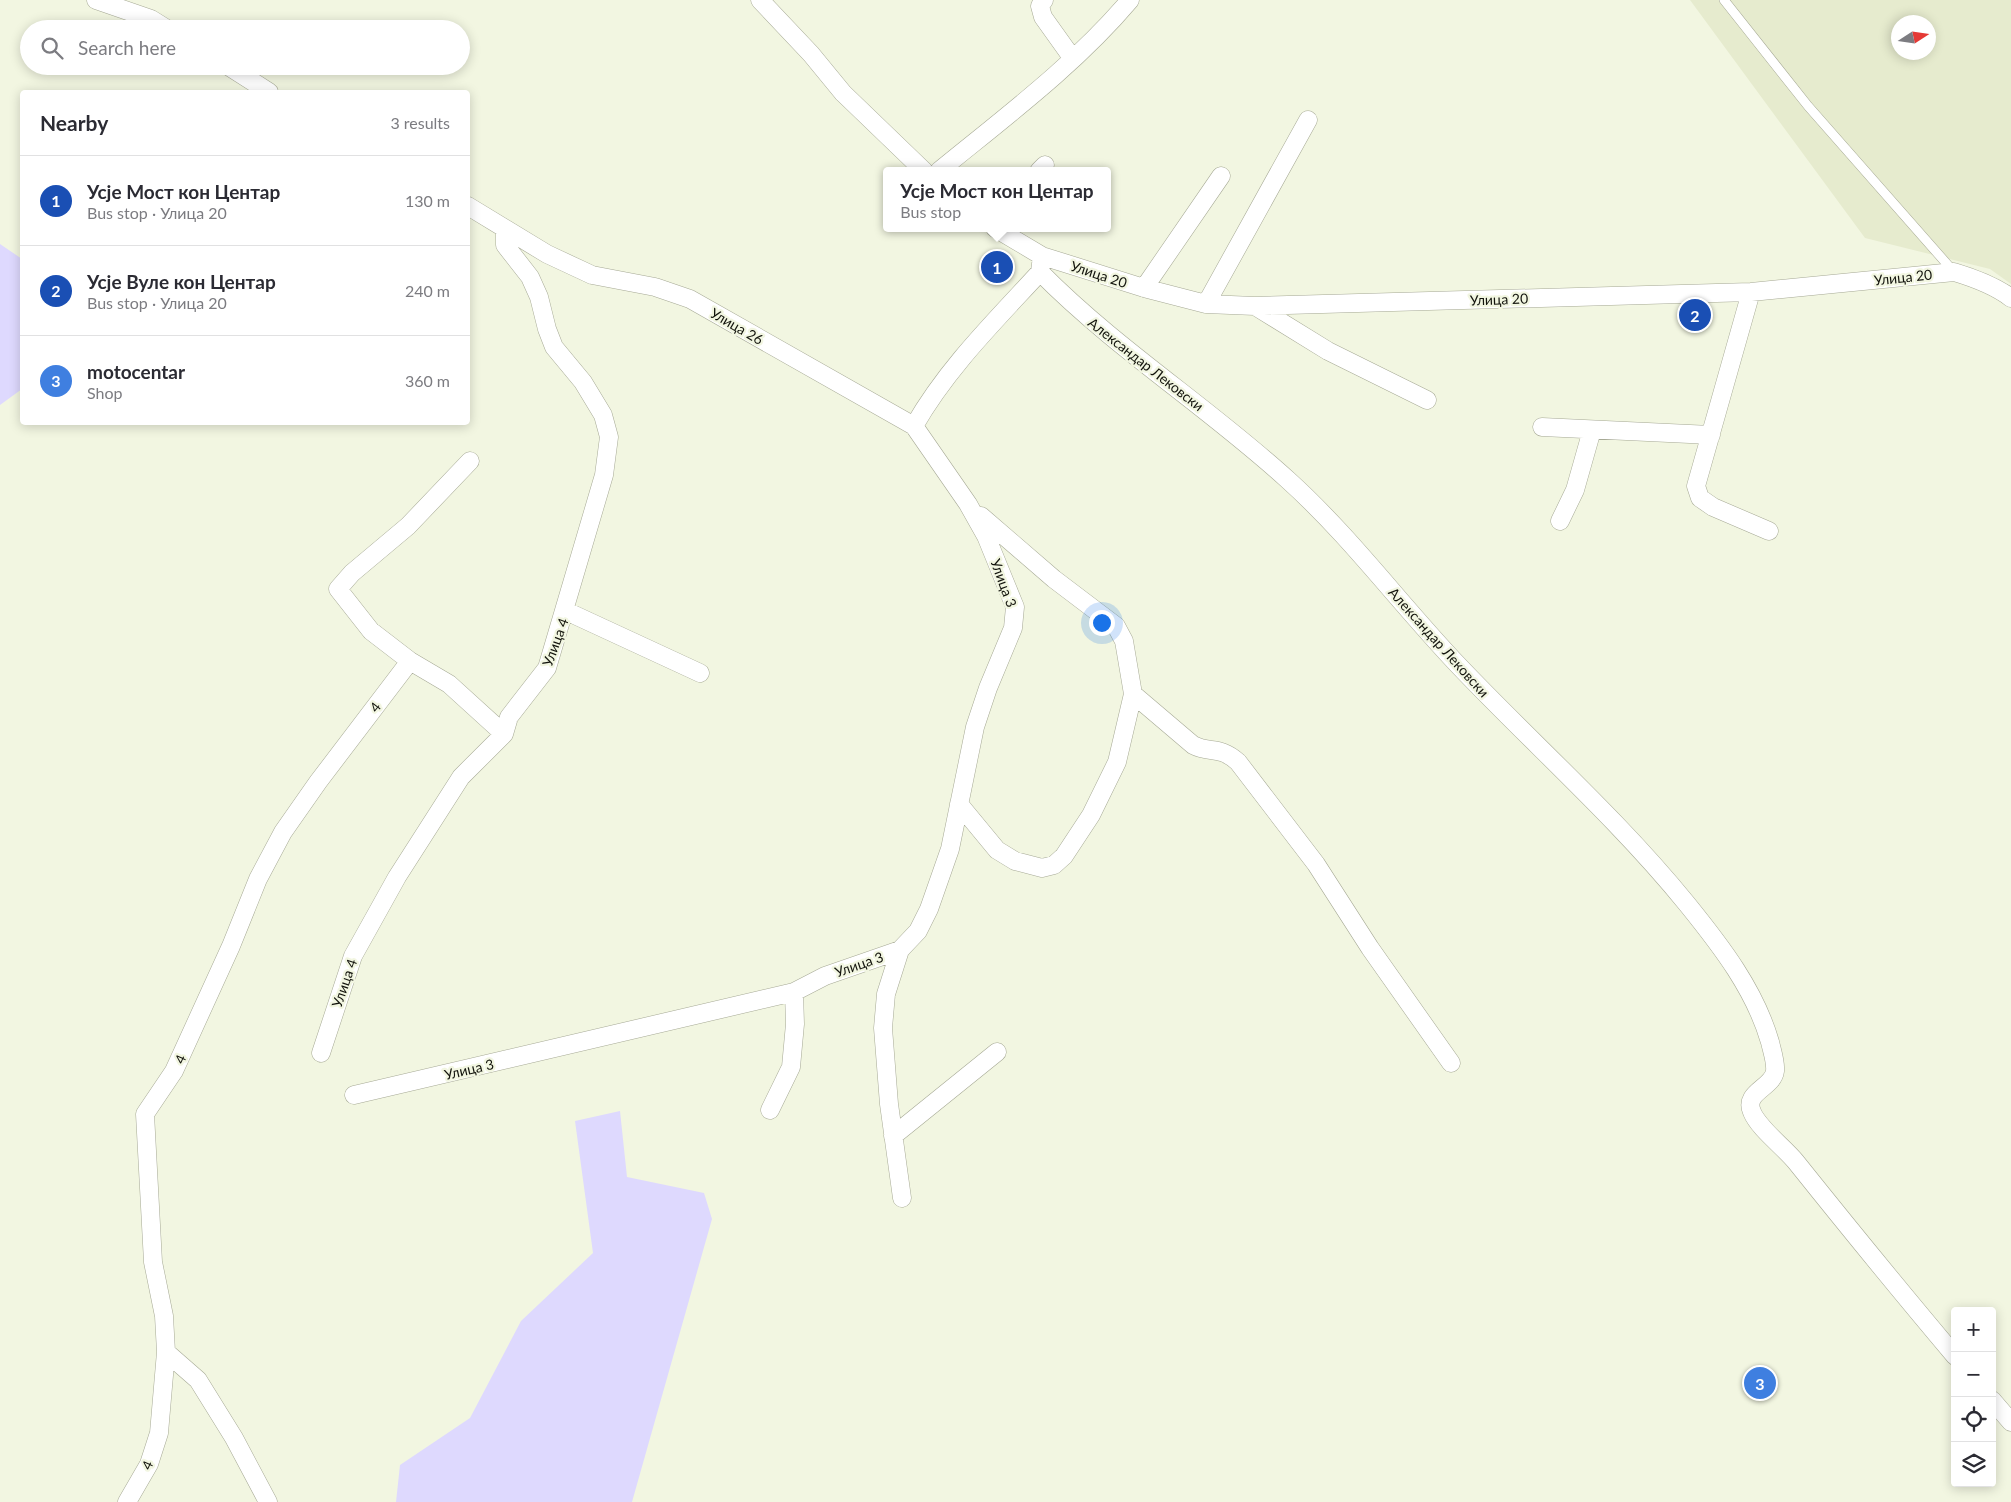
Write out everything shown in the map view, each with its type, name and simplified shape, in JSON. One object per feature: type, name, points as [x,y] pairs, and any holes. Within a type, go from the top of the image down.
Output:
[{"type":"street","points":[[96,0],[153,20]]},
{"type":"street","points":[[760,0],[805,47],[843,93],[920,167]]},
{"type":"street","points":[[1044,0],[1040,6],[1043,17],[1073,60]]},
{"type":"street","points":[[944,167],[1073,60],[1108,26],[1130,0]]},
{"type":"street","points":[[242,75],[266,90]]},
{"type":"street","points":[[1206,304],[1308,120]]},
{"type":"street","points":[[1144,288],[1221,176]]},
{"type":"street","name":"Улица 26","points":[[470,207],[547,254],[592,275],[655,287],[690,299],[914,426],[968,504]]},
{"type":"street","name":"Улица 4","points":[[321,1053],[352,956],[397,877],[461,777],[504,734],[509,716],[547,668],[566,611],[575,568],[604,475],[609,437],[603,415],[588,390],[554,347],[539,297],[530,277],[505,245],[505,230]]},
{"type":"street","name":"Улица 20","points":[[1000,232],[1041,264],[1206,304],[1255,306],[1751,292],[1954,272],[1974,278],[2001,290],[2011,298]]},
{"type":"street","points":[[914,426],[932,395],[1041,264]]},
{"type":"street","name":"Александар Лековски","points":[[1041,264],[1076,308],[1240,437],[1307,497],[1358,552],[1422,628],[1621,828],[1687,905],[1754,997],[1773,1053],[1776,1070],[1772,1079],[1754,1095],[1750,1104],[1753,1114],[1789,1154],[1952,1352]]},
{"type":"street","points":[[1751,292],[1696,486],[1700,498],[1713,507],[1769,532]]},
{"type":"street","points":[[1255,306],[1328,351],[1427,400]]},
{"type":"street","points":[[1542,427],[1711,435]]},
{"type":"street","points":[[1560,520],[1575,490],[1592,430]]},
{"type":"street","points":[[470,461],[408,526],[352,573],[338,589],[371,632],[410,661],[449,684],[504,734]]},
{"type":"street","points":[[959,804],[997,850],[1015,861],[1033,866],[1042,868],[1054,865],[1064,856],[1091,815],[1116,762],[1133,694],[1124,641],[1116,626],[1054,579],[968,504]]},
{"type":"street","name":"Улица 3","points":[[354,1095],[794,992],[825,976],[900,950],[918,931],[929,909],[950,849],[975,727],[988,688],[1013,628],[1015,617],[1015,607],[986,536],[968,504]]},
{"type":"street","points":[[566,611],[700,673]]},
{"type":"street","name":"4","points":[[127,1502],[149,1464],[159,1433],[166,1352],[164,1316],[153,1262],[145,1114],[174,1071],[232,946],[258,879],[283,832],[318,782],[410,661]]},
{"type":"street","points":[[1133,694],[1193,744],[1198,747],[1218,749],[1229,754],[1238,762],[1316,864],[1370,948],[1451,1063]]},
{"type":"street","points":[[900,950],[886,994],[883,1028],[893,1136],[902,1198]]},
{"type":"street","points":[[770,1110],[791,1067],[795,1024],[794,992]]},
{"type":"street","points":[[893,1136],[997,1052]]},
{"type":"street","points":[[166,1352],[198,1380],[234,1438],[268,1502]]},
{"type":"street","points":[[1996,1405],[2011,1422]]},
{"type":"lane","points":[[1724,0],[1808,106],[1954,272]]},
{"type":"shaded area","points":[[1690,0],[2011,0],[2011,284],[1990,269],[1865,238]]},
{"type":"shaded area","points":[[0,244],[20,258],[20,390],[0,405]]},
{"type":"shaded area","points":[[620,1111],[627,1177],[704,1193],[712,1219],[632,1502],[396,1502],[400,1465],[470,1418],[521,1321],[593,1253],[575,1121]]},
{"type":"place","name":"Усје Мост кон Центар","points":[[997,267]]},
{"type":"place","name":"Усје Вуле кон Центар","points":[[1695,315]]},
{"type":"place","name":"motocentar","points":[[1760,1383]]}]
